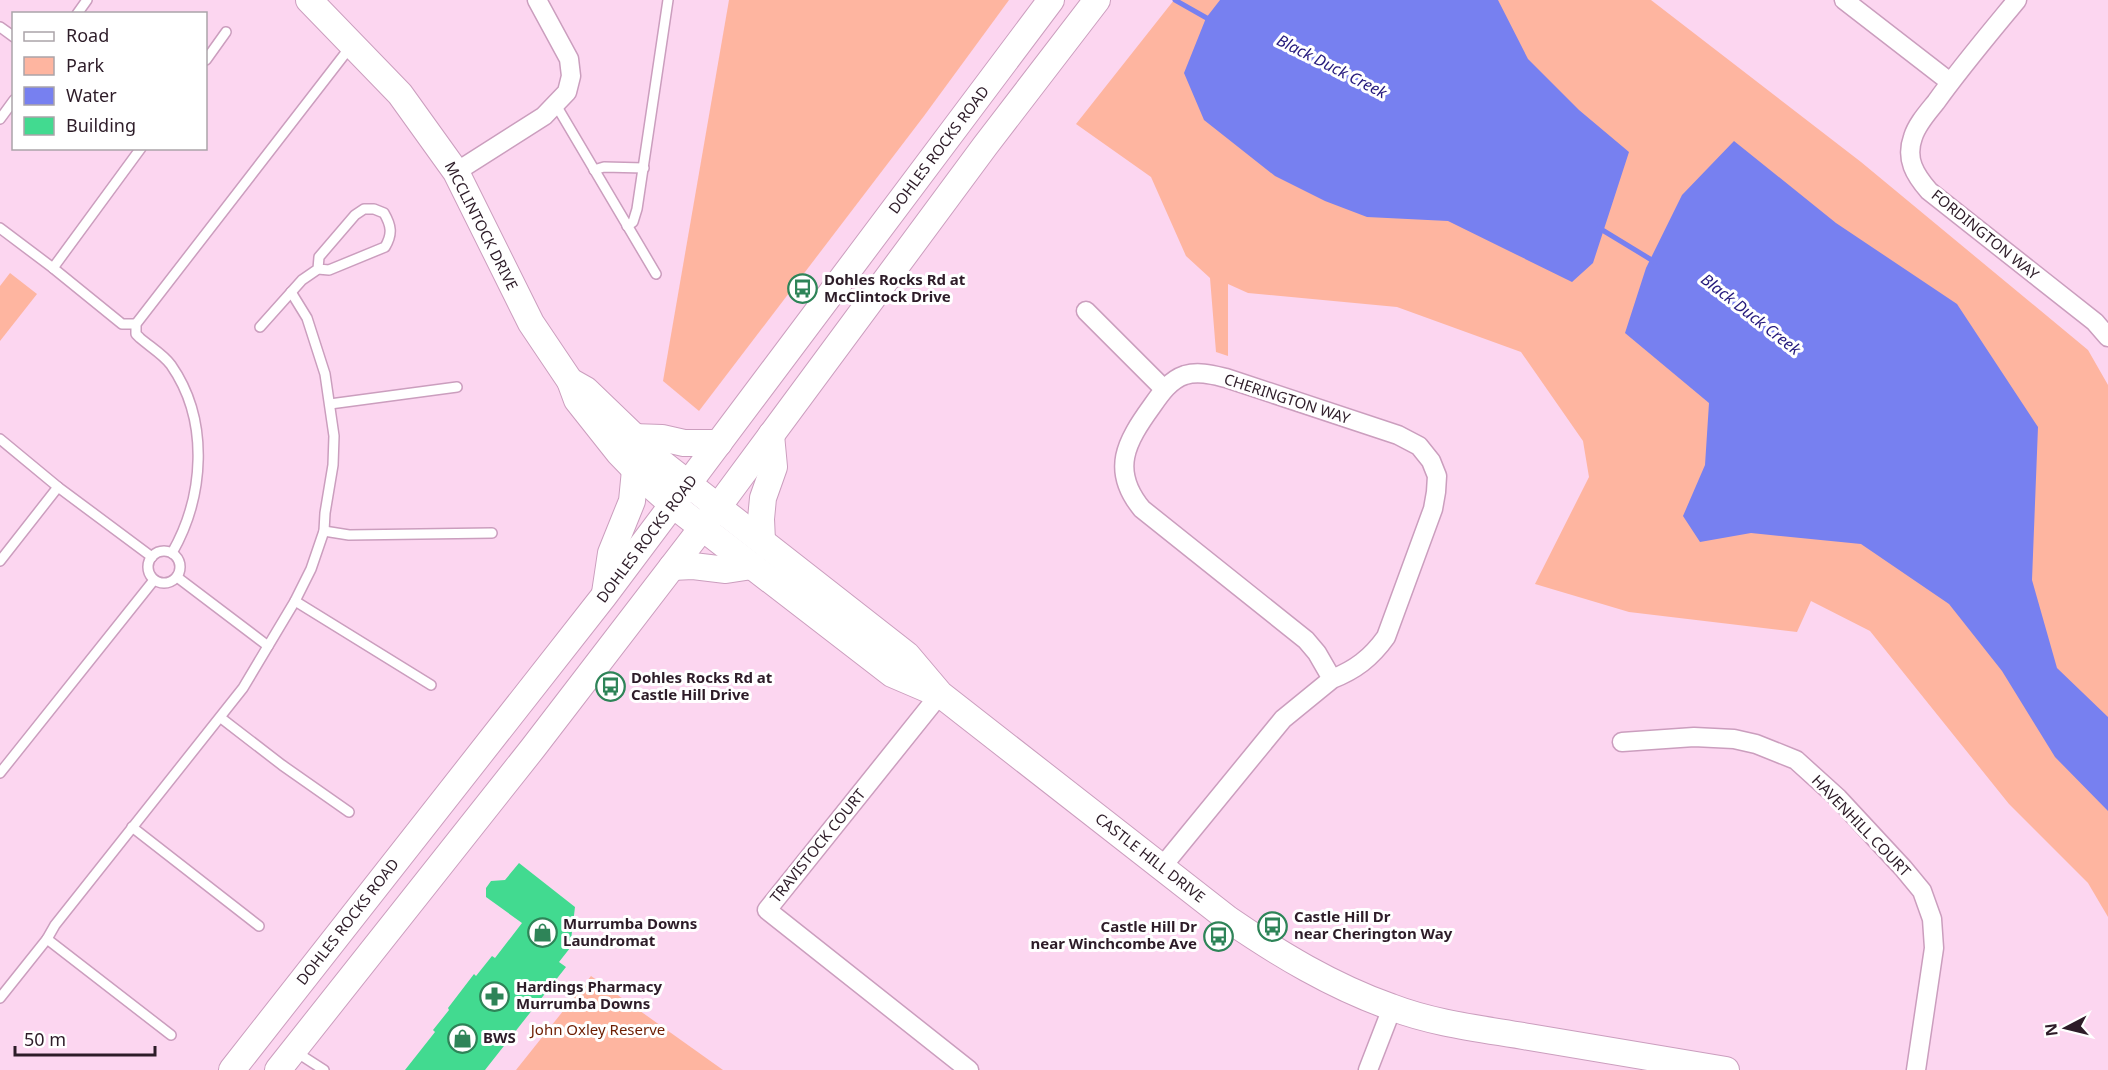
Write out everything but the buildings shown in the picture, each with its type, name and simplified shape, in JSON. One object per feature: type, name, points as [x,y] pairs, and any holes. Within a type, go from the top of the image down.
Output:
[{"type":"main road","name":"MCCLINTOCK DRIVE","points":[[309,0],[400,94],[456,172],[531,323],[570,381],[577,400],[635,470],[673,505],[703,528]]},
{"type":"main road","name":"DOHLES ROCKS ROAD","points":[[232,1070],[604,596],[1051,0]]},
{"type":"main road","points":[[286,1060],[703,528],[985,146],[1096,0]]},
{"type":"main road","name":"MCCLINTOCK DRIVE","points":[[570,381],[586,390],[663,464],[718,507]]},
{"type":"main road","points":[[762,541],[761,508],[774,467],[771,435]]},
{"type":"main road","points":[[633,437],[662,438],[684,443],[719,443]]},
{"type":"main road","points":[[604,596],[611,553],[632,501],[635,470]]},
{"type":"main road","name":"CASTLE HILL DRIVE","points":[[718,507],[907,655],[940,694],[1161,868],[1275,951],[1319,975],[1392,1008],[1446,1023],[1726,1070]]},
{"type":"main road","name":"CASTLE HILL DRIVE","points":[[703,528],[892,674],[940,694]]},
{"type":"main road","points":[[672,567],[693,566],[726,570],[752,566]]},
{"type":"street","points":[[456,172],[507,141],[556,105],[567,92],[571,76],[569,59],[537,0]]},
{"type":"street","points":[[1844,0],[1950,82]]},
{"type":"street","name":"FORDINGTON WAY","points":[[2017,0],[1950,82],[1913,137],[1911,164],[1917,177],[1929,191],[2095,322],[2108,338]]},
{"type":"street","points":[[1086,310],[1164,389]]},
{"type":"street","name":"CHERINGTON WAY","points":[[1161,868],[1283,719],[1332,679],[1361,665],[1386,637],[1432,509],[1437,476],[1431,461],[1419,446],[1398,435],[1227,378],[1206,373],[1188,375],[1175,380],[1164,389],[1136,428],[1127,445],[1124,462],[1125,476],[1133,499],[1142,509],[1306,640],[1317,653],[1332,679]]},
{"type":"street","name":"TRAVISTOCK COURT","points":[[940,694],[767,910],[969,1070]]},
{"type":"street","name":"HAVENHILL COURT","points":[[1622,742],[1694,737],[1734,738],[1796,760],[1838,798],[1903,868],[1922,891],[1932,920],[1935,948],[1916,1070]]},
{"type":"street","points":[[1368,1070],[1392,1008]]},
{"type":"lane","points":[[627,226],[635,217],[644,168],[668,0]]},
{"type":"lane","points":[[207,59],[226,32]]},
{"type":"lane","points":[[172,554],[187,524],[196,490],[198,448],[196,430],[189,402],[178,377],[170,363],[136,334],[136,324],[353,44]]},
{"type":"lane","points":[[0,119],[12,103]]},
{"type":"lane","points":[[556,105],[656,274]]},
{"type":"lane","points":[[53,268],[140,150]]},
{"type":"lane","points":[[594,170],[604,166],[644,168]]},
{"type":"lane","points":[[260,327],[302,280],[318,269],[330,270],[385,247],[390,239],[391,230],[384,213],[374,209],[364,209],[355,215],[320,256],[318,269]]},
{"type":"lane","points":[[0,228],[122,324],[136,324]]},
{"type":"lane","points":[[0,998],[243,688],[295,601],[311,569],[324,531],[333,465],[334,436],[325,374],[317,345],[307,318],[291,292]]},
{"type":"lane","points":[[330,404],[457,387]]},
{"type":"lane","points":[[0,439],[58,487],[152,557]]},
{"type":"lane","points":[[0,561],[58,487]]},
{"type":"lane","points":[[324,531],[349,535],[492,533]]},
{"type":"lane","points":[[161,551],[172,554],[180,564],[177,577],[166,583],[154,580],[148,570],[148,563],[152,557],[161,551]]},
{"type":"lane","points":[[177,577],[268,646]]},
{"type":"lane","points":[[0,773],[154,580]]},
{"type":"lane","points":[[295,601],[431,685]]},
{"type":"lane","points":[[220,718],[350,812]]},
{"type":"lane","points":[[132,827],[259,926]]},
{"type":"lane","points":[[47,939],[171,1035]]},
{"type":"lane","points":[[286,1060],[324,1070]]},
{"type":"green space","points":[[729,0],[1009,0],[924,116],[699,411],[663,381]]},
{"type":"green space","points":[[1174,0],[1651,0],[1861,162],[2088,350],[2108,385],[2108,917],[2088,883],[2009,804],[1870,631],[1811,601],[1797,632],[1629,612],[1535,584],[1589,477],[1583,441],[1521,352],[1397,307],[1248,293],[1228,284],[1228,356],[1216,352],[1210,278],[1186,256],[1151,177],[1076,124]]},
{"type":"green space","points":[[10,273],[37,294],[0,341],[0,286]]},
{"type":"green space","name":"John Oxley Reserve","points":[[591,976],[723,1070],[516,1070]]},
{"type":"water","points":[[1220,0],[1498,0],[1528,59],[1579,110],[1629,152],[1593,263],[1572,282],[1448,221],[1367,217],[1325,201],[1275,176],[1204,120],[1184,73],[1206,18]]},
{"type":"water","points":[[1734,141],[1836,223],[1957,304],[2038,427],[2032,580],[2057,668],[2108,717],[2108,811],[2055,757],[2002,671],[1949,604],[1861,544],[1751,533],[1700,542],[1683,516],[1705,465],[1709,403],[1625,333],[1646,268],[1682,195]]},
{"type":"waterway","name":"Black Duck Creek","points":[[1175,0],[1212,21]]},
{"type":"waterway","name":"Black Duck Creek","points":[[1599,228],[1655,262]]},
{"type":"place","name":"Dohles Rocks Rd at McClintock Drive","points":[[803,289]]},
{"type":"place","name":"Dohles Rocks Rd at Castle Hill Drive","points":[[610,687]]},
{"type":"place","name":"Castle Hill Dr near Cherington Way","points":[[1273,926]]},
{"type":"place","name":"Murrumba Downs Laundromat","points":[[542,933]]},
{"type":"place","name":"Castle Hill Dr near Winchcombe Ave","points":[[1218,936]]},
{"type":"place","name":"Hardings Pharmacy Murrumba Downs","points":[[495,996]]},
{"type":"place","name":"BWS","points":[[462,1038]]}]
